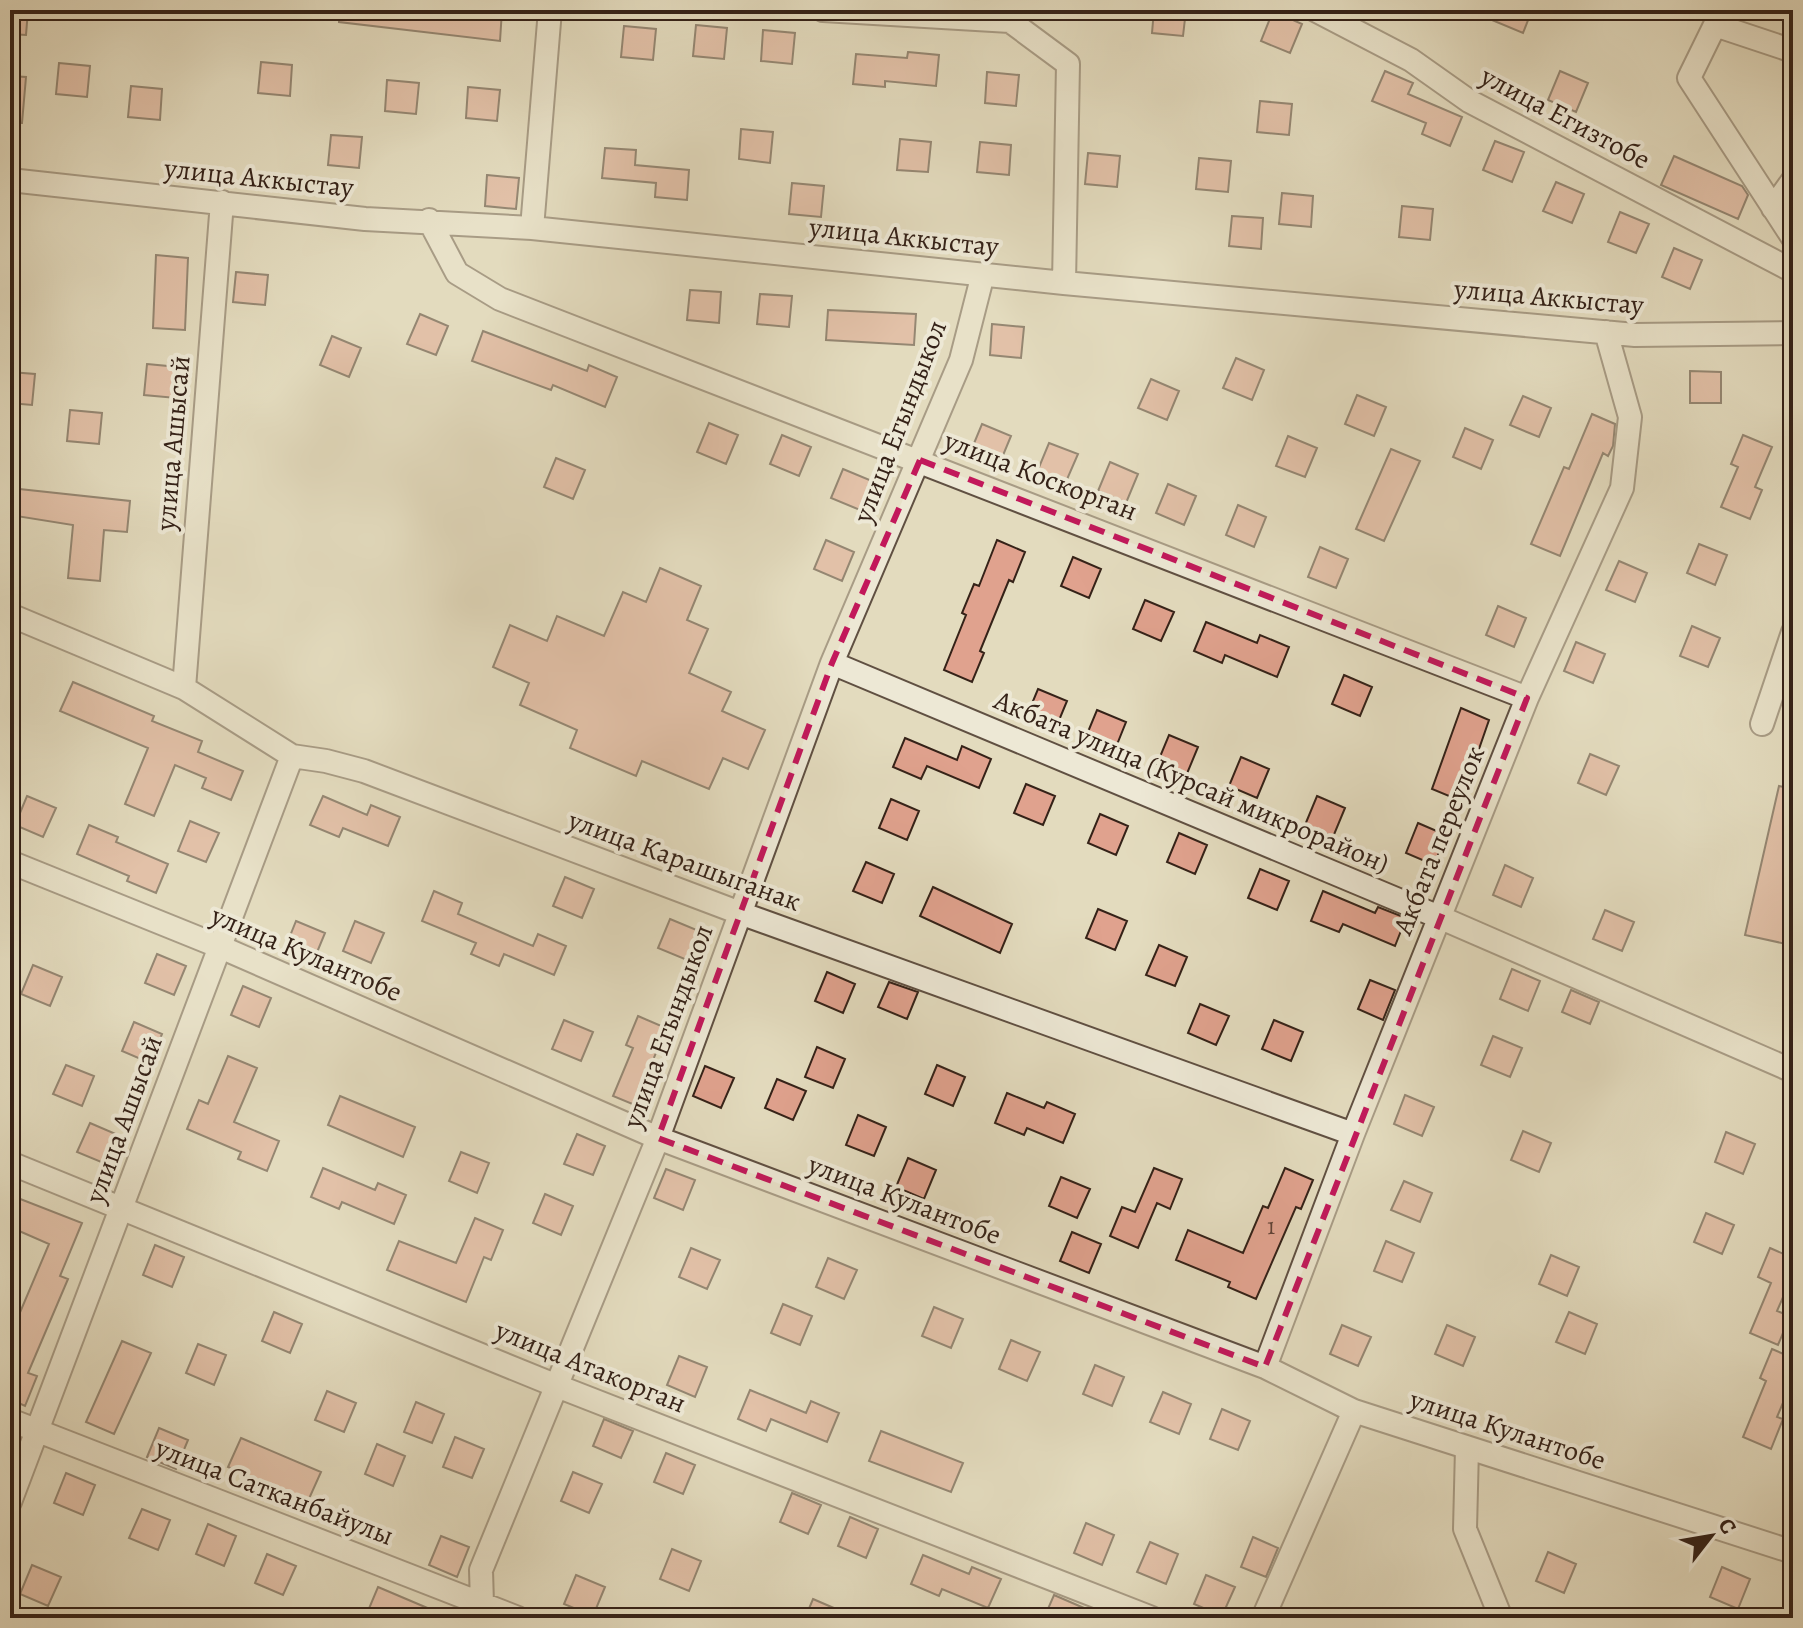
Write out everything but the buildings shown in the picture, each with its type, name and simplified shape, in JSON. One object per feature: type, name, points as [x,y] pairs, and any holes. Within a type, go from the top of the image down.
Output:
[{"type":"street","points":[[532,228],[550,10]]},
{"type":"street","points":[[823,10],[1010,21],[1068,64],[1064,283]]},
{"type":"street","name":"улица Егизтобе","points":[[1315,10],[1411,60],[1469,101],[1793,271]]},
{"type":"street","points":[[1793,51],[1715,25],[1689,78],[1793,238]]},
{"type":"street","name":"улица Аккыстау","points":[[10,180],[365,219],[429,220],[532,228],[1064,283],[1606,332],[1793,333]]},
{"type":"street","points":[[1773,208],[1793,180]]},
{"type":"street","name":"улица Ашысай","points":[[184,688],[222,202]]},
{"type":"street","name":"улица Коскорган","points":[[429,220],[457,273],[500,299],[1527,698]]},
{"type":"street","name":"улица Егындыкол","points":[[479,1611],[481,1570],[658,1138],[832,663],[961,360],[983,274]]},
{"type":"street","name":"Акбата переулок","points":[[1265,1367],[1353,1134],[1527,698],[1622,488],[1630,417],[1606,332]]},
{"type":"street","name":"улица Карашыганак","points":[[10,615],[184,688],[292,756],[364,771],[740,913],[1353,1134]]},
{"type":"street","points":[[1762,724],[1793,632]]},
{"type":"street","name":"Акбата улица (Курсай микрорайон)","points":[[832,663],[1439,917],[1793,1071]]},
{"type":"street","name":"улица Ашысай","points":[[10,1502],[292,756]]},
{"type":"street","name":"улица Кулантобе","points":[[10,862],[218,946],[658,1138],[1265,1367],[1354,1411],[1793,1552]]},
{"type":"street","name":"улица Атакорган","points":[[10,1163],[557,1386],[1152,1618]]},
{"type":"street","points":[[1263,1618],[1354,1411]]},
{"type":"street","name":"улица Сатканбайулы","points":[[10,1420],[479,1611],[518,1618]]},
{"type":"street","points":[[1467,1448],[1465,1529],[1501,1618]]},
{"type":"highlighted area","points":[[920,460],[1527,698],[1265,1367],[658,1138],[832,663]]}]
